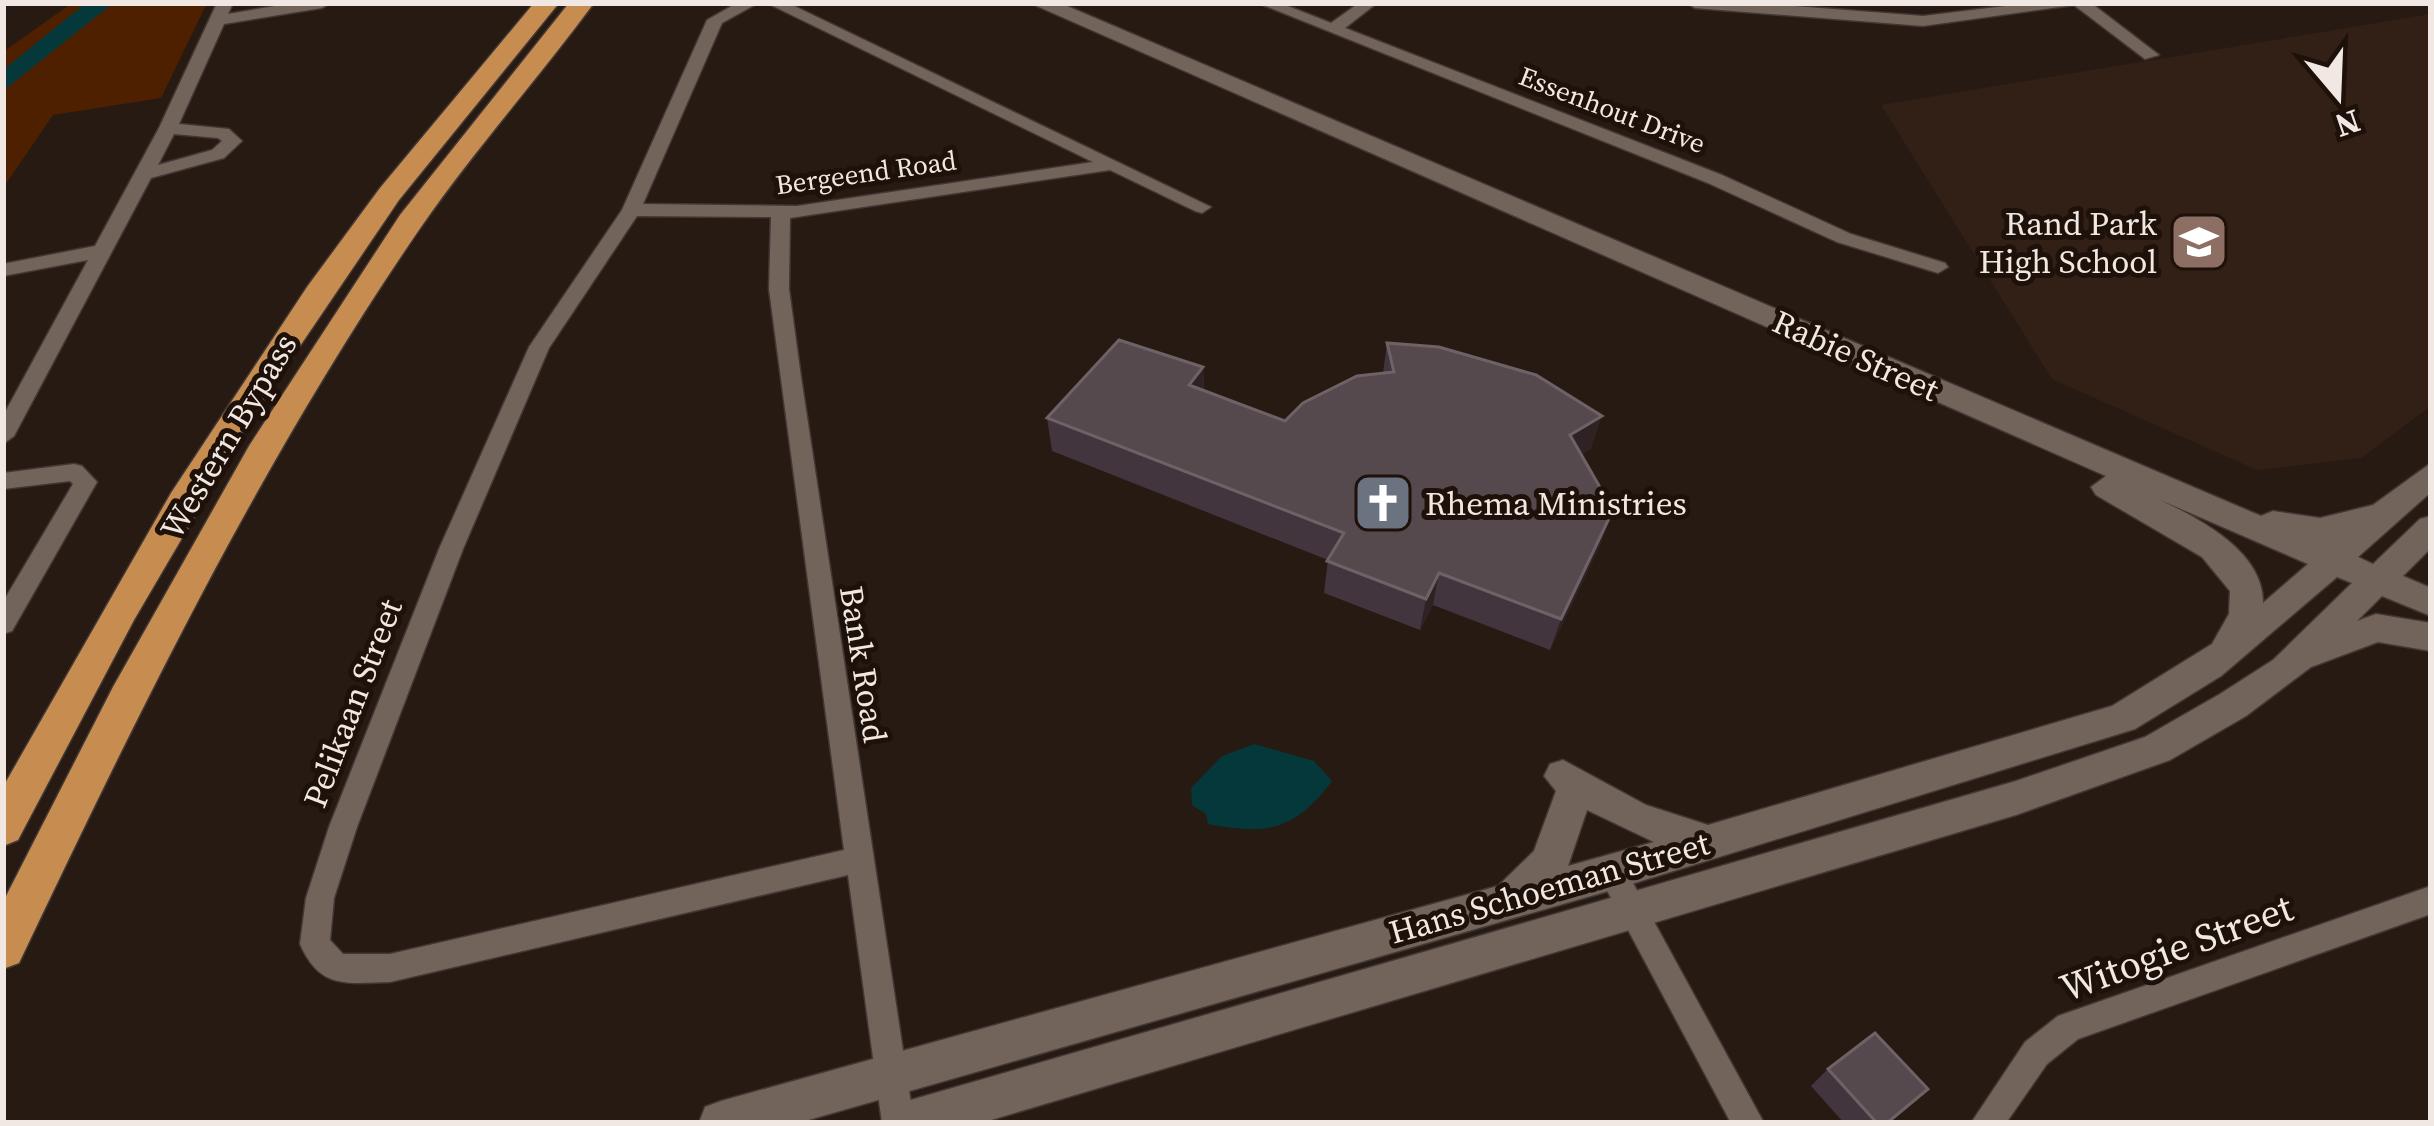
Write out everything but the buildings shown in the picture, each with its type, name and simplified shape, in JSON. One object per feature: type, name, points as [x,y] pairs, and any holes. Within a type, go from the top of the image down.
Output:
[{"type":"highway","name":"Western Bypass","points":[[3,827],[159,542],[316,292],[396,180],[548,3]]},
{"type":"highway","name":"Western Bypass","points":[[3,948],[164,627],[289,405],[440,176],[583,3]]},
{"type":"main road","name":"Rabie Street","points":[[1041,3],[2107,487],[2324,568]]},
{"type":"main road","name":"Rabie Street","points":[[1379,153],[2230,517],[2324,568]]},
{"type":"main road","name":"Hans Schoeman Street","points":[[721,1123],[1612,872],[2122,718],[2195,680],[2249,640],[2382,513],[2431,474]]},
{"type":"main road","points":[[2107,487],[2204,540],[2246,586],[2251,605],[2245,626],[2195,680]]},
{"type":"main road","points":[[2230,517],[2320,530],[2358,524],[2382,513]]},
{"type":"main road","name":"Hans Schoeman Street","points":[[903,1123],[2091,775],[2184,735],[2285,670],[2431,528]]},
{"type":"main road","points":[[2324,568],[2431,603]]},
{"type":"main road","points":[[2368,586],[2431,627]]},
{"type":"main road","points":[[2285,670],[2343,638],[2376,628],[2431,638]]},
{"type":"main road","points":[[1493,905],[1550,862],[1568,785],[1659,829],[1705,842]]},
{"type":"street","points":[[4,431],[168,128],[221,12],[322,3]]},
{"type":"street","name":"Pelikaan Street","points":[[750,3],[715,20],[631,211],[539,347],[413,638],[320,898],[315,934],[319,955],[336,969],[390,968],[860,859]]},
{"type":"street","points":[[775,3],[1202,207]]},
{"type":"street","name":"Essenhout Drive","points":[[1266,3],[1715,179],[1844,238],[1938,267]]},
{"type":"street","points":[[1333,29],[1369,3]]},
{"type":"street","points":[[1695,3],[1814,14],[1840,10],[1934,21],[2068,3]]},
{"type":"street","points":[[2081,3],[2151,55]]},
{"type":"street","points":[[1814,14],[1816,33]]},
{"type":"street","points":[[143,174],[218,154],[233,141],[223,133],[168,128]]},
{"type":"street","name":"Bergeend Road","points":[[631,211],[781,214],[1108,165]]},
{"type":"street","name":"Bank Road","points":[[781,214],[782,311],[890,1075],[903,1123]]},
{"type":"street","points":[[3,270],[102,251]]},
{"type":"street","points":[[3,481],[74,472],[86,482],[3,624]]},
{"type":"street","points":[[1612,872],[1748,1123]]},
{"type":"street","name":"Witogie Street","points":[[1987,1123],[2036,1054],[2068,1027],[2431,900]]},
{"type":"shaded area","points":[[72,3],[207,3],[161,98],[53,115],[3,188],[3,52]]},
{"type":"shaded area","name":"Rand Park High School","points":[[2431,14],[2431,406],[2361,458],[2257,470],[2052,379],[1881,105]]},
{"type":"water","points":[[1254,744],[1314,761],[1332,781],[1306,810],[1279,825],[1248,829],[1208,824],[1206,814],[1192,805],[1191,788],[1222,756]]},
{"type":"waterway","points":[[3,83],[101,3]]},
{"type":"place","name":"Rand Park High School","points":[[2199,242]]},
{"type":"place","name":"Rhema Ministries","points":[[1383,503]]}]
